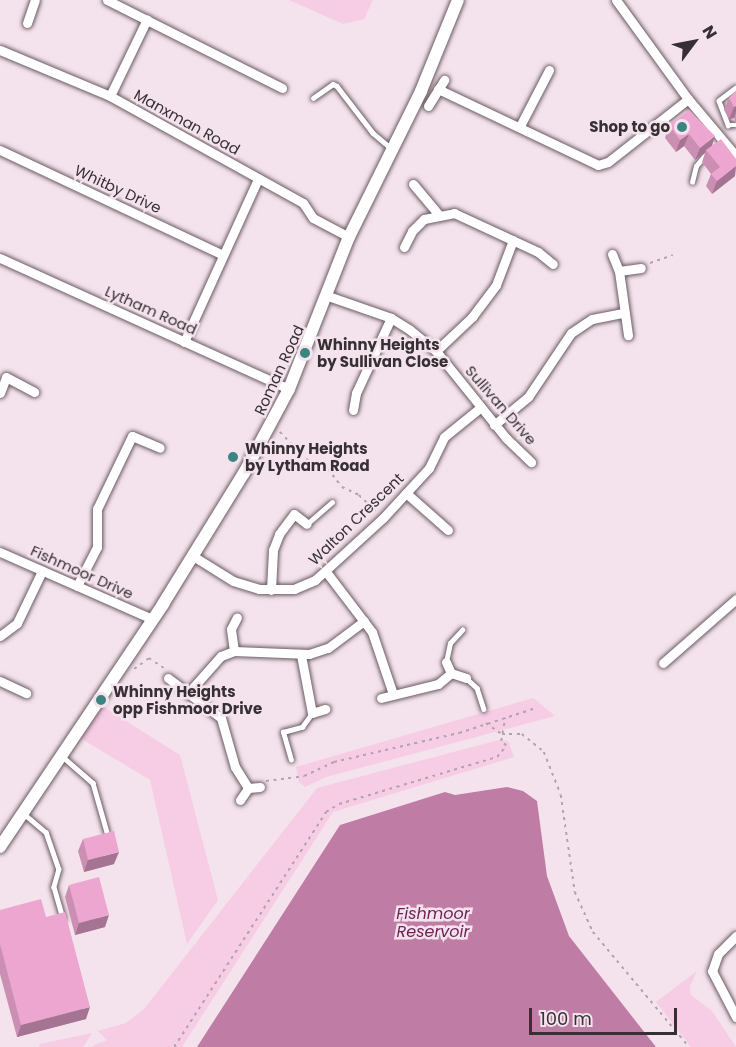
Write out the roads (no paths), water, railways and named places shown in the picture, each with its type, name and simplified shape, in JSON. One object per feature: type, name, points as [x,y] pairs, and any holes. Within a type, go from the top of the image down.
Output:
[{"type":"street","points":[[27,23],[35,0]]},
{"type":"street","points":[[107,0],[147,18],[282,88]]},
{"type":"street","name":"Roman Road","points":[[0,847],[193,556],[289,389],[328,296],[349,237],[392,149],[458,0]]},
{"type":"street","points":[[616,0],[688,99],[736,156]]},
{"type":"street","points":[[110,96],[147,18]]},
{"type":"street","name":"Manxman Road","points":[[0,50],[110,96],[303,203],[313,218],[349,237]]},
{"type":"street","points":[[520,126],[549,70]]},
{"type":"street","points":[[428,106],[444,80]]},
{"type":"street","points":[[438,89],[598,165],[608,162],[688,99]]},
{"type":"street","name":"Whitby Drive","points":[[0,150],[223,255]]},
{"type":"street","points":[[184,342],[258,179]]},
{"type":"street","points":[[413,184],[438,214]]},
{"type":"street","points":[[404,247],[412,231],[438,214],[454,213],[513,240],[553,264]]},
{"type":"street","points":[[436,351],[472,318],[496,285],[513,240]]},
{"type":"street","points":[[612,254],[619,271],[627,335]]},
{"type":"street","name":"Lytham Road","points":[[0,258],[289,389]]},
{"type":"street","points":[[619,271],[641,268]]},
{"type":"street","name":"Sullivan Drive","points":[[328,296],[391,318],[436,351],[480,408],[531,462]]},
{"type":"street","points":[[494,424],[528,397],[578,326],[600,316],[624,313]]},
{"type":"street","points":[[353,410],[356,393],[391,318]]},
{"type":"street","points":[[0,393],[6,377],[34,392]]},
{"type":"street","name":"Walton Crescent","points":[[193,556],[233,581],[271,590],[294,589],[327,573],[383,518],[429,468],[444,437],[480,408]]},
{"type":"street","points":[[77,586],[97,547],[97,508],[132,436],[160,448]]},
{"type":"street","points":[[406,493],[448,530]]},
{"type":"street","points":[[271,590],[273,550],[294,514],[308,524]]},
{"type":"street","name":"Fishmoor Drive","points":[[0,552],[152,619]]},
{"type":"street","points":[[0,636],[17,623],[42,572]]},
{"type":"street","points":[[327,573],[377,642],[393,694]]},
{"type":"street","points":[[663,663],[736,599]]},
{"type":"street","points":[[234,651],[231,628],[237,616]]},
{"type":"street","points":[[189,692],[214,660],[234,651],[301,655],[328,648],[364,621]]},
{"type":"street","points":[[301,655],[312,713],[325,710]]},
{"type":"street","points":[[446,662],[451,673],[466,678]]},
{"type":"street","points":[[381,698],[438,684],[451,673]]},
{"type":"street","points":[[168,678],[221,718],[235,767],[248,788]]},
{"type":"street","points":[[0,681],[26,693]]},
{"type":"street","points":[[248,788],[260,787]]},
{"type":"street","points":[[240,800],[248,788]]},
{"type":"street","points":[[736,936],[718,954],[712,971],[736,1017]]},
{"type":"lane","points":[[313,98],[333,84],[337,86],[373,133],[392,149]]},
{"type":"lane","points":[[736,88],[719,101],[728,125],[736,125]]},
{"type":"lane","points":[[692,182],[696,166],[721,139]]},
{"type":"lane","points":[[308,524],[332,502]]},
{"type":"lane","points":[[446,662],[450,643],[462,630]]},
{"type":"lane","points":[[466,678],[475,685],[483,709]]},
{"type":"lane","points":[[291,760],[283,732],[302,727],[312,713]]},
{"type":"lane","points":[[61,756],[93,783],[107,832]]},
{"type":"lane","points":[[22,813],[46,832],[59,869],[54,887],[66,931]]},
{"type":"water","name":"Fishmoor Reservoir","points":[[507,787],[523,791],[537,801],[547,876],[569,936],[656,1047],[197,1047],[340,825],[445,792],[455,795]]},
{"type":"place","name":"Shop to go","points":[[682,127]]},
{"type":"place","name":"Whinny Heights by Sullivan Close","points":[[305,353]]},
{"type":"place","name":"Whinny Heights by Lytham Road","points":[[233,457]]},
{"type":"place","name":"Whinny Heights opp Fishmoor Drive","points":[[101,700]]}]
